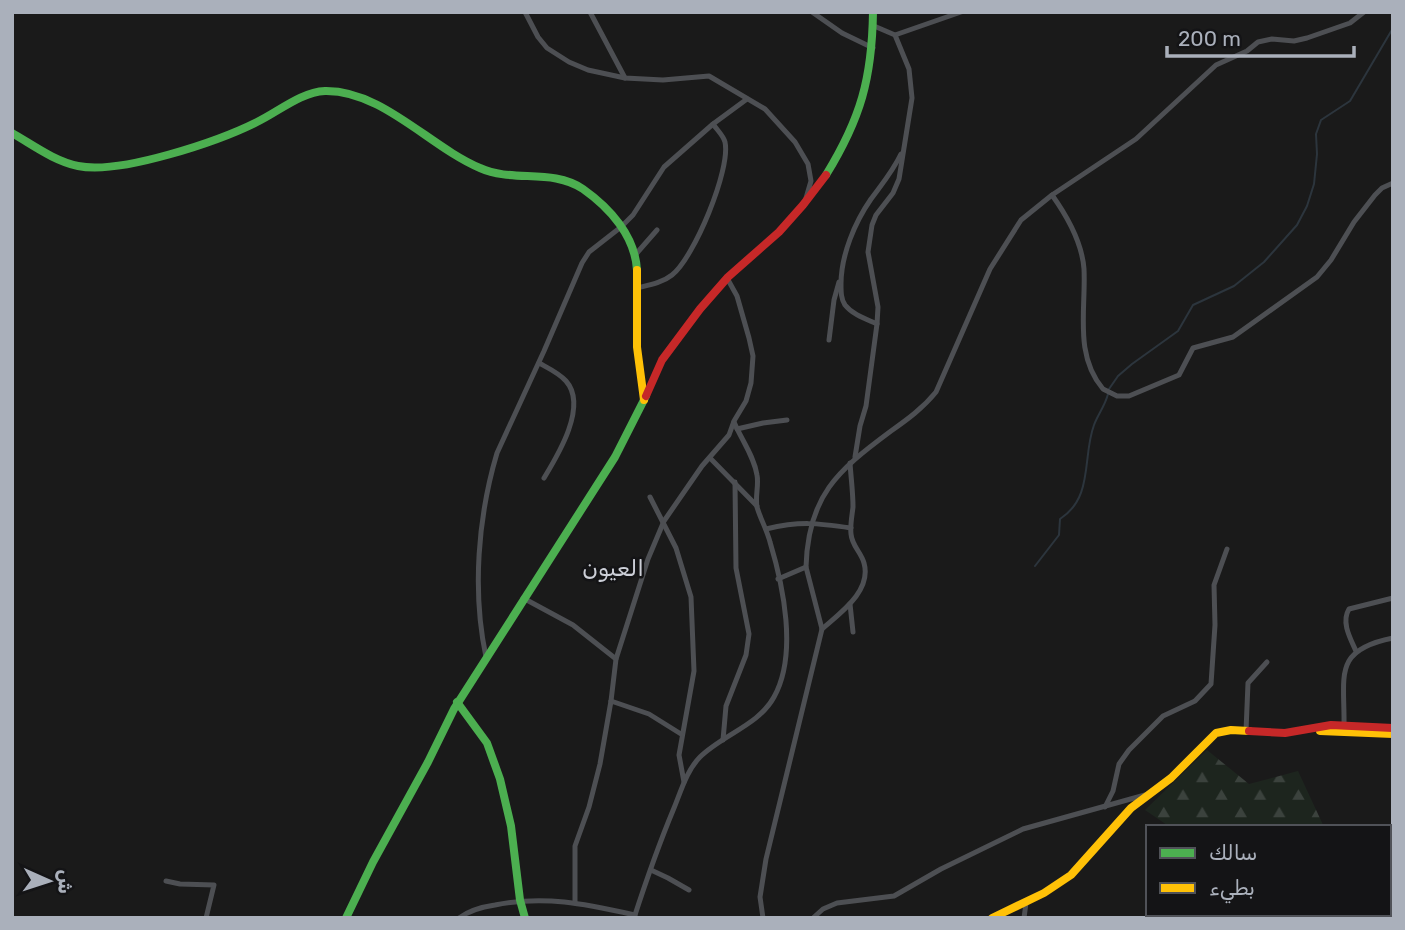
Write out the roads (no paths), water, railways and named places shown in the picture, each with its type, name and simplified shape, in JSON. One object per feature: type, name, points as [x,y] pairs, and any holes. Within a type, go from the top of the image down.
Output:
[{"type":"street","points":[[525,12],[538,37],[556,55],[588,70],[625,78],[663,80],[709,76],[747,99],[773,117],[803,154],[811,181],[804,203]]},
{"type":"street","points":[[590,12],[625,78]]},
{"type":"street","points":[[812,12],[842,33],[873,48]]},
{"type":"street","points":[[346,918],[379,848],[425,768],[457,702],[615,456],[645,400],[656,371],[694,317],[727,278],[753,256],[804,203],[832,167],[850,137],[864,101],[873,48],[873,12]]},
{"type":"street","points":[[895,36],[961,12]]},
{"type":"street","points":[[763,918],[760,897],[766,859],[822,629],[806,567],[811,522],[817,505],[853,460],[923,407],[936,392],[990,269],[1021,219],[1136,139],[1216,65],[1247,51],[1258,42],[1307,38],[1350,23],[1364,12]]},
{"type":"street","points":[[822,629],[850,604],[862,584],[865,566],[853,543],[851,528],[853,460],[866,406],[877,324],[878,307],[868,253],[876,215],[893,193],[899,180],[913,86],[909,68],[895,36],[874,26]]},
{"type":"street","points":[[12,133],[69,163],[90,167],[110,166],[193,148],[245,128],[313,94],[327,90],[354,96],[396,117],[482,169],[503,175],[551,177],[571,182],[603,205],[636,254],[637,359],[645,400]]},
{"type":"street","points":[[485,657],[479,610],[486,495],[497,453],[582,263],[595,247],[621,228],[633,215],[664,167],[713,124],[747,99]]},
{"type":"street","points":[[637,288],[661,281],[678,269],[706,218],[720,178],[725,146],[723,137],[713,124]]},
{"type":"street","points":[[829,340],[834,300],[846,252],[860,218],[894,169],[902,151]]},
{"type":"street","points":[[1052,195],[1066,214],[1082,259],[1085,359],[1103,389],[1124,396],[1179,375],[1193,348],[1233,337],[1295,290],[1317,277],[1375,195],[1393,183]]},
{"type":"street","points":[[636,254],[657,230]]},
{"type":"street","points":[[841,275],[842,295],[846,306],[877,324]]},
{"type":"street","points":[[575,902],[575,846],[595,786],[611,701],[615,659],[648,559],[664,521],[729,435],[746,401],[751,383],[753,356],[737,296],[727,278]]},
{"type":"street","points":[[539,363],[567,382],[575,405],[565,436],[544,478]]},
{"type":"street","points":[[737,429],[787,420]]},
{"type":"street","points":[[734,421],[758,477],[757,507]]},
{"type":"street","points":[[459,918],[469,911],[520,900],[575,902],[634,916],[684,782],[701,756],[765,708],[776,694],[785,646],[784,592],[757,507],[710,458]]},
{"type":"street","points":[[723,740],[726,706],[746,655],[749,634],[736,568],[735,482]]},
{"type":"street","points":[[650,497],[664,521],[690,587],[694,671],[681,734],[680,763],[684,782]]},
{"type":"street","points":[[766,529],[811,522],[851,528]]},
{"type":"street","points":[[1105,807],[1113,791],[1119,764],[1129,750],[1163,716],[1195,701],[1211,684],[1215,625],[1214,585],[1227,549]]},
{"type":"street","points":[[778,579],[806,567]]},
{"type":"street","points":[[523,598],[573,625],[615,659]]},
{"type":"street","points":[[1356,651],[1345,622],[1346,612],[1393,598]]},
{"type":"street","points":[[850,604],[853,632]]},
{"type":"street","points":[[1343,728],[1346,662],[1370,642],[1393,638]]},
{"type":"street","points":[[1246,731],[1248,683],[1267,662]]},
{"type":"street","points":[[611,701],[649,714],[681,734]]},
{"type":"street","points":[[457,702],[487,743],[500,779],[511,826],[520,900],[525,918]]},
{"type":"street","points":[[1343,728],[1393,734]]},
{"type":"street","points":[[992,918],[1058,885],[1131,808],[1171,778],[1216,733],[1231,730],[1285,733],[1343,728],[1393,728]]},
{"type":"street","points":[[813,918],[823,909],[837,903],[894,896],[1008,834],[1145,795]]},
{"type":"street","points":[[651,870],[688,890]]},
{"type":"street","points":[[166,881],[214,885],[206,918]]},
{"type":"street","points":[[1024,918],[1026,902]]},
{"type":"waterway","points":[[1109,389],[1118,376],[1132,364],[1178,331],[1193,305],[1234,286],[1264,262],[1297,225],[1314,184],[1316,134],[1321,120],[1350,101],[1393,28]]},
{"type":"waterway","points":[[1035,566],[1059,535],[1060,519],[1078,500],[1083,488],[1090,437],[1108,394]]},
{"type":"district","name":"العيون","points":[[613,568]]}]
